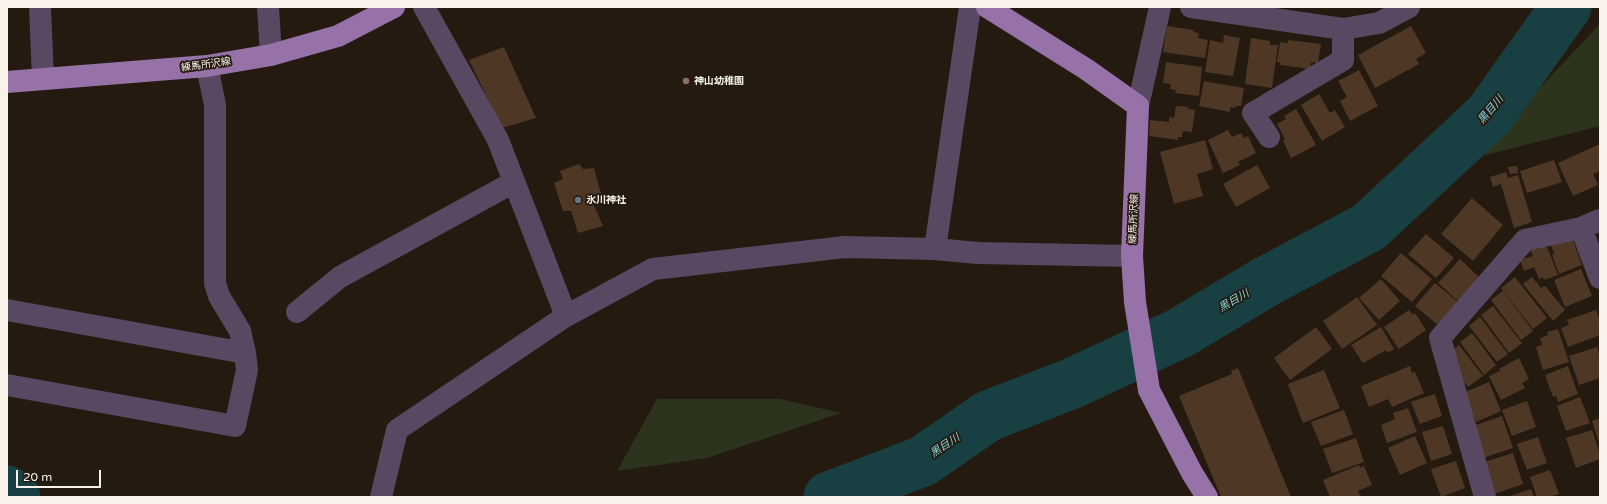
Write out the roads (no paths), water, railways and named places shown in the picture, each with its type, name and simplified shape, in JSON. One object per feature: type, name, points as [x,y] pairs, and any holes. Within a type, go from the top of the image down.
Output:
[{"type":"main road","name":"練馬所沢線","points":[[7,82],[207,66],[271,55],[338,36],[394,7]]},
{"type":"main road","points":[[987,7],[1086,69],[1138,106]]},
{"type":"main road","name":"練馬所沢線","points":[[1138,106],[1132,256],[1135,302],[1149,390],[1192,473],[1207,497]]},
{"type":"street","points":[[40,7],[43,79]]},
{"type":"street","points":[[268,7],[271,55]]},
{"type":"street","points":[[424,7],[498,140],[566,316]]},
{"type":"street","points":[[935,250],[970,7]]},
{"type":"street","points":[[1138,106],[1160,7]]},
{"type":"street","points":[[1191,7],[1343,29],[1379,22],[1409,7]]},
{"type":"street","points":[[1269,137],[1253,114],[1343,60],[1343,29]]},
{"type":"street","points":[[7,385],[235,426],[247,370],[240,331],[219,296],[215,283],[215,105],[207,66]]},
{"type":"street","points":[[297,312],[340,277],[514,182]]},
{"type":"street","points":[[1485,497],[1440,338],[1525,240],[1590,224],[1600,278]]},
{"type":"street","points":[[381,497],[398,430],[566,316],[653,269],[845,247],[978,253],[1132,256]]},
{"type":"street","points":[[7,310],[245,353]]},
{"type":"waterway","name":"黒目川","points":[[829,497],[923,461],[988,416],[1073,383],[1180,333],[1267,281],[1369,227],[1489,115],[1566,7]]},
{"type":"waterway","name":"黒目川","points":[[7,491],[15,497]]},
{"type":"place","name":"神山幼稚園","points":[[686,81]]},
{"type":"place","name":"氷川神社","points":[[578,200]]}]
